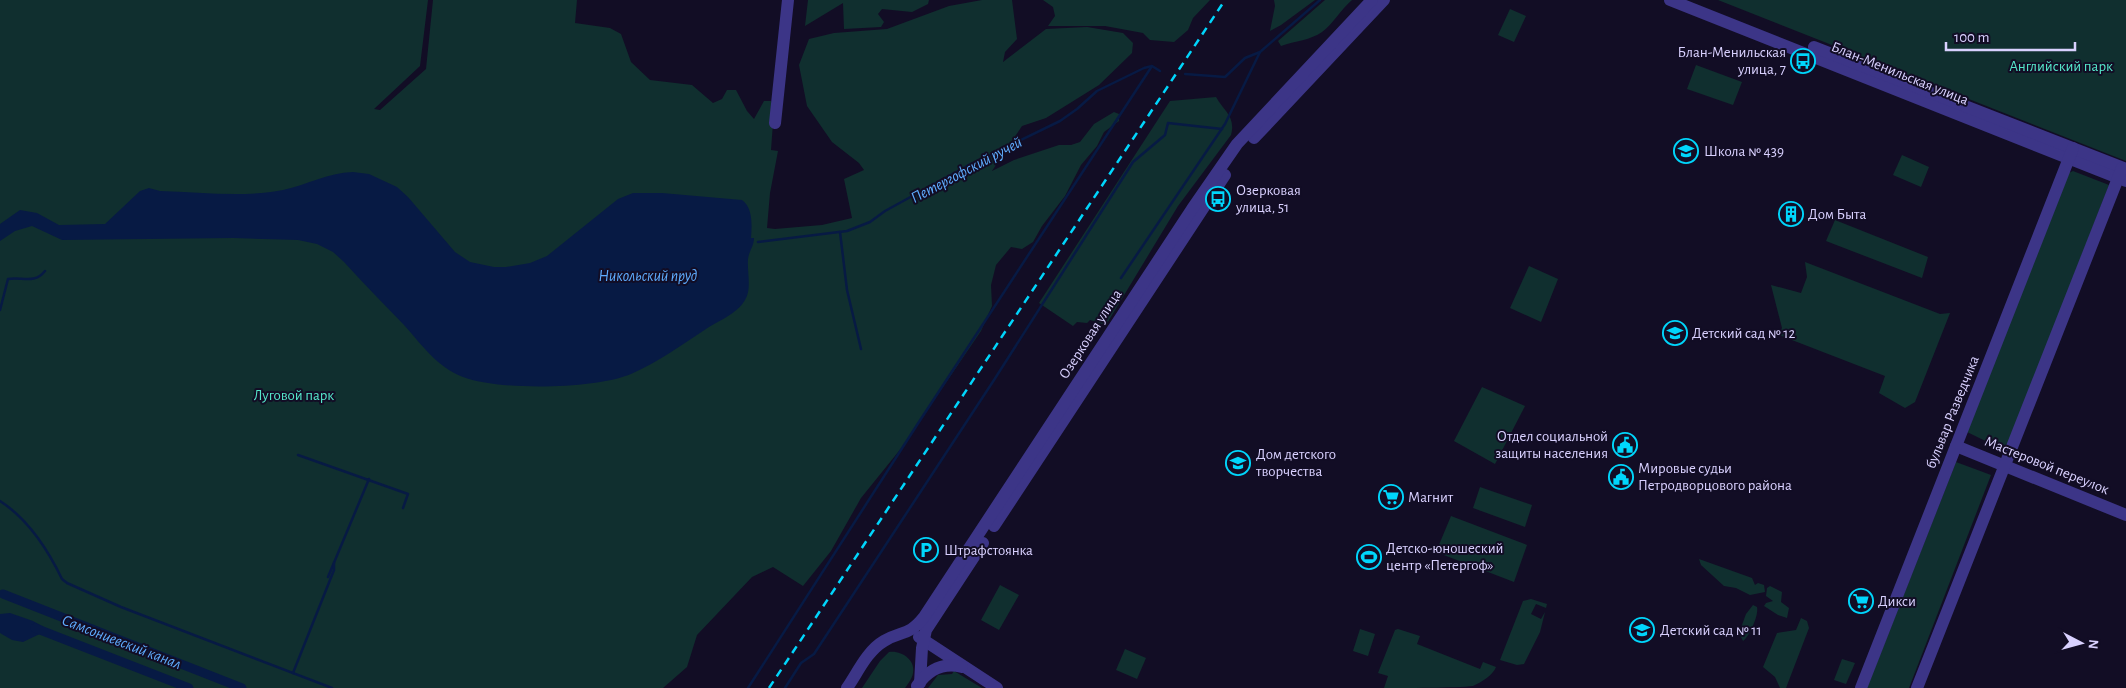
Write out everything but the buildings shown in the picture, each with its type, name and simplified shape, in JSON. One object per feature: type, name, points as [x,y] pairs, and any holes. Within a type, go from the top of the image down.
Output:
[{"type":"street","points":[[775,123],[788,0]]},
{"type":"street","name":"Озерковая улица","points":[[911,631],[924,617],[1187,216],[1231,153],[1269,108],[1372,0]]},
{"type":"street","name":"Озерковая улица","points":[[918,685],[924,640],[929,625],[1237,157],[1286,102],[1384,0]]},
{"type":"street","name":"Блан-Менильская улица","points":[[1670,0],[2072,153]]},
{"type":"street","name":"Блан-Менильская улица","points":[[1693,0],[2123,174]]},
{"type":"street","name":"бульвар Разведчика","points":[[1861,688],[2072,153]]},
{"type":"street","points":[[1917,688],[2004,466],[2123,174]]},
{"type":"street","name":"Мастеровой переулок","points":[[1956,446],[2126,515]]},
{"type":"street","points":[[847,688],[878,645],[890,637],[911,631],[964,668],[997,688]]},
{"type":"street","name":"Озерковая улица","points":[[918,685],[942,665],[964,668]]},
{"type":"green space","name":"Луговой парк","points":[[0,0],[428,0],[420,66],[374,109],[380,110],[426,69],[433,0],[577,0],[575,23],[610,28],[621,34],[631,62],[650,80],[692,85],[713,103],[722,99],[727,90],[736,90],[747,111],[754,119],[764,101],[771,101],[773,123],[771,150],[778,151],[770,193],[767,228],[775,229],[822,225],[852,218],[844,179],[864,170],[859,163],[832,142],[807,106],[799,65],[809,39],[834,33],[887,29],[949,6],[982,0],[1012,0],[1017,39],[1005,52],[1003,62],[1046,29],[1087,27],[1123,33],[1133,43],[1132,53],[1099,85],[1046,118],[1022,126],[992,171],[1014,160],[1059,145],[1071,145],[1080,142],[1094,124],[1114,112],[1119,114],[1119,121],[1104,132],[1097,146],[1081,165],[1065,196],[1042,226],[1033,242],[1022,249],[1011,247],[996,265],[991,285],[992,306],[981,331],[903,446],[861,498],[831,551],[803,586],[773,567],[752,577],[697,635],[687,667],[663,688],[0,688]]},
{"type":"green space","points":[[808,0],[929,0],[928,4],[912,12],[882,9],[878,14],[884,22],[881,27],[844,29],[843,3],[805,26]]},
{"type":"green space","points":[[1043,0],[1210,0],[1193,18],[1188,30],[1174,42],[1150,40],[1143,33],[1105,26],[1048,26],[1055,16],[1053,7]]},
{"type":"green space","points":[[1274,0],[1315,0],[1270,31],[1275,6]]},
{"type":"green space","points":[[1325,0],[1352,0],[1330,25],[1318,35],[1281,46],[1278,41]]},
{"type":"green space","name":"Английский парк","points":[[1718,0],[2126,0],[2126,161]]},
{"type":"green space","points":[[1510,9],[1526,16],[1514,42],[1498,35]]},
{"type":"green space","points":[[1696,65],[1742,82],[1733,105],[1687,89]]},
{"type":"green space","points":[[1216,97],[1231,119],[1231,135],[1178,206],[1106,325],[1090,320],[1087,323],[1077,322],[1073,326],[1039,303],[1170,101]]},
{"type":"green space","points":[[1902,155],[1929,167],[1921,187],[1893,175]]},
{"type":"green space","points":[[2073,171],[2109,185],[2008,445],[2004,450],[1967,432],[2069,173]]},
{"type":"green space","points":[[1835,220],[1928,257],[1922,278],[1826,241]]},
{"type":"green space","points":[[1805,262],[1940,314],[1950,313],[1915,402],[1905,408],[1879,393],[1885,376],[1779,335],[1782,328],[1771,285],[1801,293],[1807,277]]},
{"type":"green space","points":[[1529,266],[1558,279],[1541,322],[1510,308]]},
{"type":"green space","points":[[1482,387],[1525,406],[1495,464],[1454,441]]},
{"type":"green space","points":[[1956,462],[1991,475],[1909,688],[1867,688]]},
{"type":"green space","points":[[1480,487],[1532,505],[1525,527],[1473,508]]},
{"type":"green space","points":[[1451,516],[1527,545],[1514,582],[1436,552]]},
{"type":"green space","points":[[1699,559],[1752,578],[1755,585],[1758,583],[1764,585],[1765,592],[1750,595],[1736,588],[1724,586],[1701,565]]},
{"type":"green space","points":[[1000,585],[1019,595],[999,630],[981,620]]},
{"type":"green space","points":[[1770,586],[1782,592],[1781,602],[1789,608],[1787,618],[1778,615],[1764,606],[1766,603],[1773,601],[1766,596],[1767,588]]},
{"type":"green space","points":[[1531,599],[1547,604],[1546,608],[1536,604],[1531,614],[1541,619],[1545,612],[1540,632],[1524,664],[1517,665],[1500,660],[1523,601]]},
{"type":"green space","points":[[1753,605],[1757,607],[1755,620],[1751,631],[1743,641],[1739,633],[1746,614]]},
{"type":"green space","points":[[1801,618],[1807,621],[1809,628],[1786,688],[1780,688],[1775,677],[1763,667],[1777,633],[1796,630]]},
{"type":"green space","points":[[1360,629],[1375,634],[1368,656],[1353,651]]},
{"type":"green space","points":[[1398,629],[1420,636],[1417,644],[1480,669],[1483,662],[1496,667],[1487,678],[1473,686],[1384,688],[1388,676],[1378,673],[1395,630]]},
{"type":"green space","points":[[1125,649],[1146,658],[1137,679],[1116,670]]},
{"type":"green space","points":[[889,652],[903,654],[912,664],[912,675],[905,688],[862,688],[880,661]]},
{"type":"green space","points":[[1842,659],[1855,663],[1846,684],[1834,680]]},
{"type":"green space","points":[[954,671],[982,688],[928,688],[938,675],[952,674]]},
{"type":"water","name":"Никольский пруд","points":[[353,172],[369,174],[397,187],[408,197],[455,252],[470,262],[494,267],[530,263],[547,256],[618,199],[633,193],[662,193],[742,200],[746,203],[750,212],[751,238],[754,238],[748,259],[749,286],[747,296],[742,305],[732,313],[660,359],[631,374],[595,383],[572,385],[500,385],[479,382],[463,377],[445,367],[431,355],[344,262],[333,252],[317,244],[298,240],[233,238],[62,240],[32,226],[15,231],[0,241],[0,224],[20,210],[37,213],[59,225],[105,224],[140,191],[149,188],[160,191],[253,194],[283,190],[326,177]]},
{"type":"water","points":[[10,613],[44,627],[44,632],[23,642],[12,640],[0,633],[0,614]]},
{"type":"waterway","name":"Петергофский ручей","points":[[1185,74],[1225,77],[1245,58],[1260,52],[1320,0]]},
{"type":"waterway","points":[[1121,278],[1225,124],[1260,52]]},
{"type":"waterway","name":"Петергофский ручей","points":[[758,242],[847,231],[870,222],[885,211],[967,166],[1060,121],[1097,91],[1144,68],[1152,66],[1160,71]]},
{"type":"waterway","points":[[748,688],[917,425],[1152,66]]},
{"type":"waterway","points":[[785,688],[801,663],[814,654],[994,380],[1133,162],[1165,135],[1168,123],[1222,129]]},
{"type":"waterway","points":[[840,232],[847,290],[861,349]]},
{"type":"waterway","points":[[0,310],[8,279],[32,279],[45,271]]},
{"type":"waterway","points":[[298,455],[408,494],[403,508]]},
{"type":"waterway","points":[[328,577],[369,479]]},
{"type":"waterway","points":[[0,501],[28,526],[44,546],[62,579],[67,583],[121,607],[332,688]]},
{"type":"waterway","points":[[293,673],[334,570],[334,563]]},
{"type":"waterway","name":"Самсониевский канал","points":[[3,594],[242,688]]},
{"type":"waterway","points":[[35,628],[189,688]]},
{"type":"railway","points":[[769,688],[1225,0]]},
{"type":"place","name":"Блан-Менильская улица, 7","points":[[1803,61]]},
{"type":"place","name":"Школа № 439","points":[[1686,151]]},
{"type":"place","name":"Озерковая улица, 51","points":[[1218,199]]},
{"type":"place","name":"Дом Быта","points":[[1791,214]]},
{"type":"place","name":"Детский сад № 12","points":[[1675,333]]},
{"type":"place","name":"Отдел социальной защиты населения","points":[[1625,445]]},
{"type":"place","name":"Дом детского творчества","points":[[1238,463]]},
{"type":"place","name":"Мировые судьи Петродворцового района","points":[[1621,477]]},
{"type":"place","name":"Магнит","points":[[1391,497]]},
{"type":"place","name":"Штрафстоянка","points":[[926,550]]},
{"type":"place","name":"Детско-юношеский центр «Петергоф»","points":[[1369,557]]},
{"type":"place","name":"Дикси","points":[[1861,601]]},
{"type":"place","name":"Детский сад № 11","points":[[1642,630]]}]
